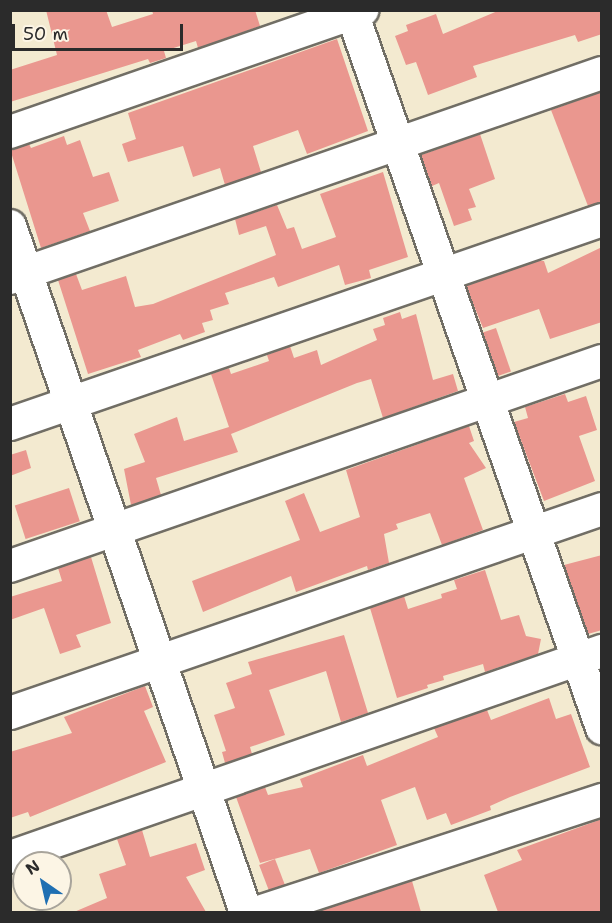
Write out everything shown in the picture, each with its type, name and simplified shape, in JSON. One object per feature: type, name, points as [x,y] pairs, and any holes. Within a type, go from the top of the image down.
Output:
[{"type":"street","points":[[10,132],[355,12],[398,144],[535,532],[590,655],[602,728]]},
{"type":"street","points":[[18,275],[602,73]]},
{"type":"street","points":[[10,424],[602,220]]},
{"type":"street","points":[[10,226],[18,275],[71,403],[246,912]]},
{"type":"street","points":[[10,566],[116,532],[602,361]]},
{"type":"street","points":[[10,713],[602,509]]},
{"type":"street","points":[[10,857],[590,655]]},
{"type":"street","points":[[259,912],[602,800]]},
{"type":"building","points":[[46,10],[106,10],[112,27],[153,14],[152,10],[255,10],[260,26],[198,48],[196,41],[164,51],[166,58],[150,63],[148,59],[10,102],[10,70],[57,55]]},
{"type":"building","points":[[500,10],[602,10],[602,34],[578,42],[575,35],[473,66],[477,77],[428,95],[416,62],[406,65],[395,36],[408,31],[406,25],[436,14],[443,34]]},
{"type":"building","points":[[337,39],[368,131],[307,154],[298,130],[253,146],[261,172],[225,185],[220,168],[193,177],[183,146],[128,162],[122,144],[136,139],[128,113]]},
{"type":"building","points":[[602,92],[602,203],[588,206],[551,110]]},
{"type":"building","points":[[480,134],[495,179],[469,189],[476,207],[468,209],[472,220],[454,226],[439,183],[432,186],[421,155]]},
{"type":"building","points":[[64,136],[67,145],[80,140],[93,177],[109,172],[119,201],[83,213],[90,231],[41,248],[10,149],[29,144],[31,148]]},
{"type":"building","points":[[383,172],[408,257],[369,270],[371,278],[345,285],[339,265],[278,287],[274,277],[225,293],[229,304],[210,310],[213,320],[202,323],[205,332],[183,340],[180,334],[138,350],[141,357],[88,374],[58,280],[76,274],[82,290],[126,276],[135,307],[153,304],[276,255],[266,226],[239,235],[235,219],[277,205],[287,229],[294,227],[302,249],[336,237],[320,194]]},
{"type":"building","points":[[602,247],[602,322],[550,339],[539,309],[483,328],[466,286],[538,261],[544,261],[548,273]]},
{"type":"building","points":[[400,312],[402,319],[416,314],[433,380],[453,374],[458,391],[383,418],[371,379],[357,383],[231,434],[238,452],[156,478],[161,495],[131,505],[124,469],[145,462],[134,434],[177,417],[184,441],[229,427],[211,374],[229,368],[231,374],[269,361],[267,355],[290,346],[294,358],[317,350],[321,365],[377,340],[373,329],[385,325],[383,318]]},
{"type":"building","points":[[496,328],[511,371],[498,376],[483,333]]},
{"type":"building","points":[[565,394],[568,402],[586,396],[597,430],[579,436],[595,481],[544,501],[514,422],[528,418],[525,407]]},
{"type":"building","points":[[469,426],[474,441],[469,443],[486,468],[464,478],[483,530],[442,545],[430,513],[396,524],[398,529],[384,534],[389,563],[368,570],[367,566],[296,592],[291,576],[203,612],[192,581],[300,540],[285,501],[304,493],[320,532],[360,517],[346,470]]},
{"type":"building","points":[[26,450],[31,468],[10,476],[10,455]]},
{"type":"building","points":[[69,488],[80,521],[26,539],[15,506]]},
{"type":"building","points":[[602,555],[602,630],[588,634],[564,565]]},
{"type":"building","points":[[91,557],[111,623],[76,635],[81,647],[60,654],[44,608],[10,620],[10,597],[62,581],[58,568]]},
{"type":"building","points":[[485,570],[501,620],[519,615],[526,636],[541,639],[538,654],[485,672],[483,664],[443,676],[444,680],[427,685],[428,688],[397,698],[370,608],[404,596],[408,609],[442,598],[441,594],[457,589],[454,580]]},
{"type":"building","points":[[344,635],[368,713],[341,722],[326,671],[269,690],[285,735],[250,747],[252,754],[225,763],[222,752],[226,751],[214,715],[235,708],[226,683],[252,674],[248,662]]},
{"type":"building","points":[[145,686],[153,707],[144,711],[166,762],[30,817],[28,812],[10,818],[10,752],[72,733],[64,717]]},
{"type":"building","points":[[549,698],[556,719],[571,714],[590,767],[510,797],[490,806],[491,810],[451,825],[446,813],[427,820],[415,787],[381,800],[397,845],[319,873],[310,849],[260,863],[236,797],[265,787],[268,795],[303,787],[300,779],[363,755],[367,766],[438,737],[434,728],[487,710],[491,720]]},
{"type":"building","points":[[602,819],[602,912],[498,912],[484,875],[522,860],[517,850]]},
{"type":"building","points":[[142,830],[150,857],[196,843],[205,870],[186,877],[206,912],[74,912],[107,898],[99,874],[126,865],[117,839]]},
{"type":"building","points":[[275,859],[285,885],[269,891],[259,865]]},
{"type":"building","points":[[412,881],[421,912],[322,912],[322,910]]}]
